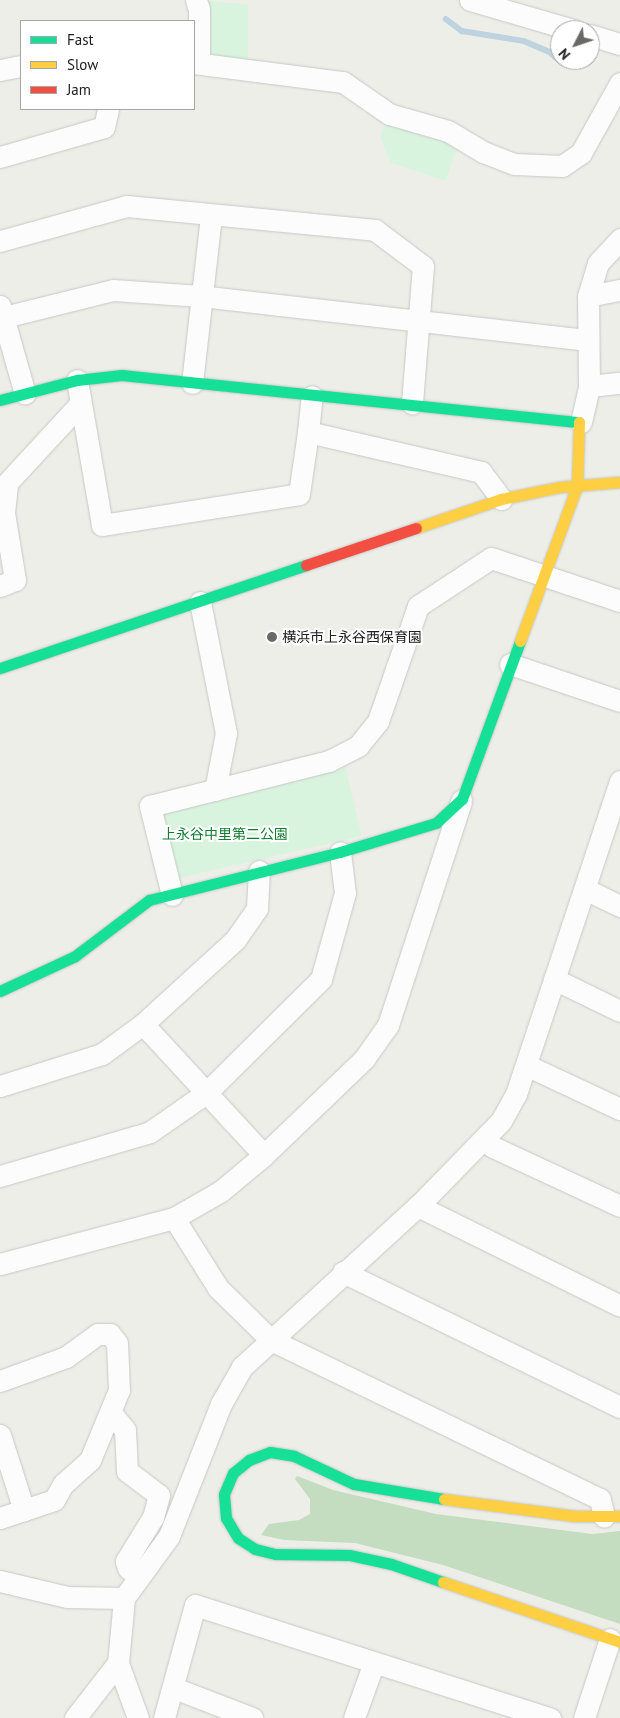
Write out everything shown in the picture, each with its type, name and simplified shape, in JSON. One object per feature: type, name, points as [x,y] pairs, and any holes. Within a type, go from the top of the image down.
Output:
[{"type":"street","points":[[196,0],[200,9],[196,63],[343,82],[389,114],[448,131],[483,152],[516,164],[562,166],[581,153],[620,82]]},
{"type":"street","points":[[470,0],[550,23]]},
{"type":"street","points":[[600,38],[620,44]]},
{"type":"street","points":[[0,70],[20,66]]},
{"type":"street","points":[[0,157],[104,127],[108,110]]},
{"type":"street","points":[[0,241],[127,206],[375,230],[423,266],[412,404]]},
{"type":"street","points":[[192,383],[211,215]]},
{"type":"street","points":[[0,1264],[174,1218],[221,1191],[264,1155],[364,1059],[388,1025],[462,799],[510,664],[577,486],[581,422],[589,386],[588,296],[598,262],[620,239]]},
{"type":"street","points":[[25,394],[1,314],[113,290],[201,296],[587,340]]},
{"type":"street","points":[[588,296],[620,290]]},
{"type":"street","points":[[0,400],[77,380],[122,375],[312,396],[412,404],[581,422]]},
{"type":"street","points":[[77,380],[102,525],[299,494],[312,396]]},
{"type":"street","points":[[589,386],[620,383]]},
{"type":"street","points":[[0,586],[15,580],[4,513],[7,483],[80,404]]},
{"type":"street","points":[[308,432],[481,472],[500,499]]},
{"type":"street","points":[[0,668],[200,602],[500,499],[577,486],[620,482]]},
{"type":"street","points":[[172,895],[150,806],[329,761],[358,746],[378,722],[418,606],[491,558],[544,574],[620,601]]},
{"type":"street","points":[[200,602],[226,733],[215,790]]},
{"type":"street","points":[[510,664],[620,701]]},
{"type":"street","points":[[138,1718],[118,1663],[124,1598],[169,1536],[221,1404],[242,1367],[343,1272],[418,1206],[501,1121],[516,1094],[584,889],[618,796]]},
{"type":"street","points":[[0,991],[74,956],[148,900],[340,852],[436,823],[462,799]]},
{"type":"street","points":[[0,1176],[150,1132],[206,1093],[321,979],[345,893],[340,852]]},
{"type":"street","points":[[0,1086],[102,1054],[143,1024],[235,940],[257,908],[259,871]]},
{"type":"street","points":[[584,889],[620,906]]},
{"type":"street","points":[[554,979],[620,1011]]},
{"type":"street","points":[[143,1024],[264,1155]]},
{"type":"street","points":[[526,1065],[620,1109]]},
{"type":"street","points":[[484,1139],[493,1147],[620,1206]]},
{"type":"street","points":[[418,1206],[620,1306]]},
{"type":"street","points":[[174,1218],[218,1288],[271,1340],[600,1500],[612,1517]]},
{"type":"street","points":[[343,1272],[620,1406]]},
{"type":"street","points":[[0,1380],[66,1358],[98,1334],[110,1334],[117,1343],[119,1390],[90,1460],[63,1484],[54,1500],[0,1518]]},
{"type":"street","points":[[110,1412],[125,1430],[127,1471],[159,1495],[153,1517],[126,1561],[128,1568],[139,1577]]},
{"type":"street","points":[[0,1436],[24,1510]]},
{"type":"street","points":[[584,1718],[615,1640],[391,1564],[349,1554],[275,1554],[255,1549],[238,1538],[226,1518],[224,1494],[233,1474],[249,1460],[270,1452],[294,1456],[354,1484],[390,1492],[575,1516],[612,1517]]},
{"type":"street","points":[[0,1581],[67,1597],[124,1598]]},
{"type":"street","points":[[164,1718],[174,1688],[195,1605],[550,1718]]},
{"type":"street","points":[[354,1718],[374,1662]]},
{"type":"street","points":[[75,1718],[118,1663]]},
{"type":"street","points":[[174,1688],[252,1718]]},
{"type":"green space","points":[[205,1],[248,4],[248,62],[206,57]]},
{"type":"green space","points":[[388,119],[458,144],[446,181],[391,163],[380,137]]},
{"type":"green space","name":"上永谷中里第二公園","points":[[345,764],[362,836],[176,879],[159,807]]},
{"type":"green space","points":[[297,1476],[333,1490],[436,1514],[592,1534],[620,1531],[620,1624],[443,1565],[355,1543],[284,1540],[261,1535],[269,1524],[299,1520],[310,1514],[310,1499],[295,1479]]},
{"type":"waterway","points":[[446,19],[462,31],[524,41],[550,52]]},
{"type":"traffic: fast","points":[[0,400],[77,380],[122,375],[579,422]]},
{"type":"traffic: fast","points":[[0,668],[306,565]]},
{"type":"traffic: fast","points":[[0,991],[75,956],[149,900],[340,852],[436,823],[462,799],[520,641]]},
{"type":"traffic: fast","points":[[443,1582],[391,1564],[349,1555],[275,1554],[255,1549],[238,1538],[226,1518],[224,1494],[233,1473],[249,1460],[270,1452],[294,1456],[354,1484],[444,1499]]},
{"type":"traffic: slow","points":[[520,641],[577,486],[579,422]]},
{"type":"traffic: slow","points":[[416,528],[501,499],[559,487],[620,482]]},
{"type":"traffic: slow","points":[[444,1499],[575,1516],[620,1516]]},
{"type":"traffic: slow","points":[[443,1582],[620,1642]]},
{"type":"traffic: jam","points":[[306,565],[416,528]]},
{"type":"place","name":"横浜市上永谷西保育園","points":[[272,637]]}]
